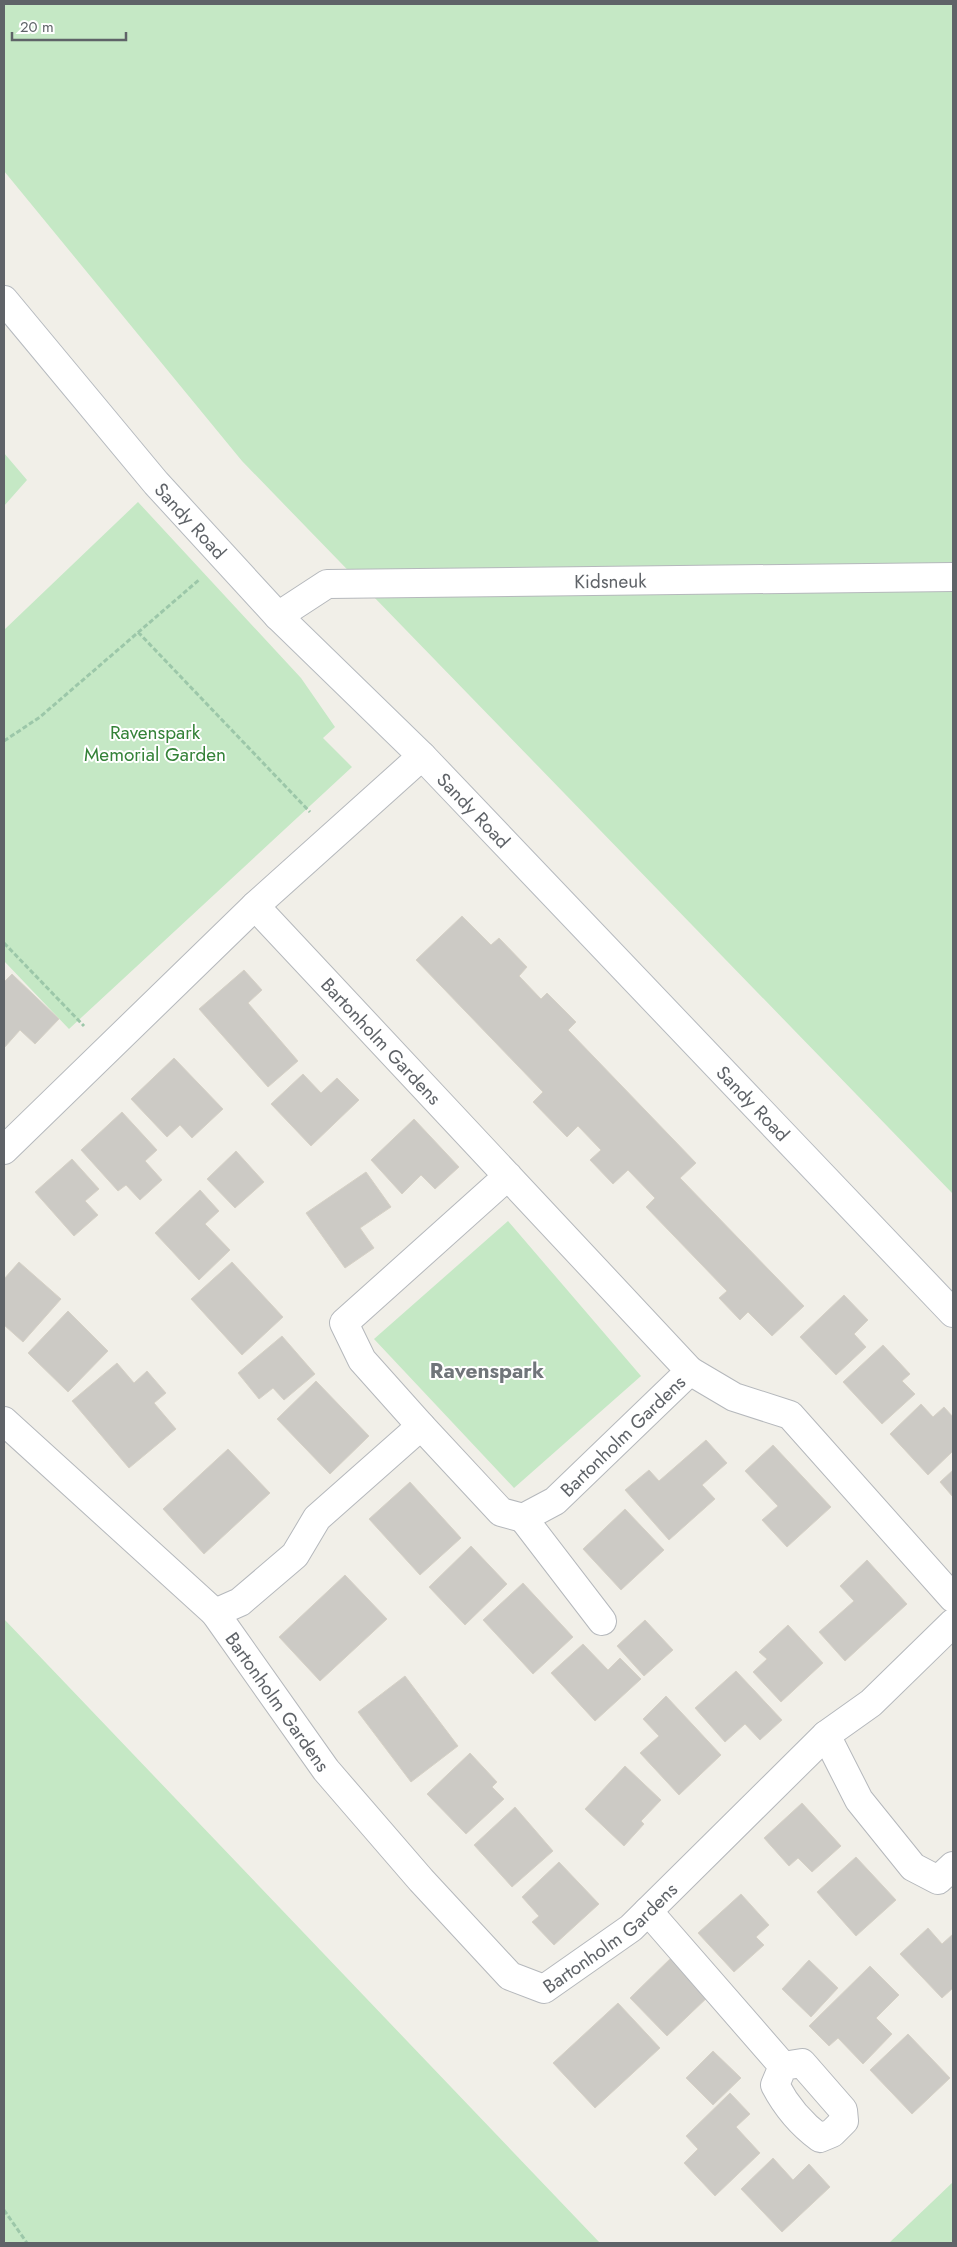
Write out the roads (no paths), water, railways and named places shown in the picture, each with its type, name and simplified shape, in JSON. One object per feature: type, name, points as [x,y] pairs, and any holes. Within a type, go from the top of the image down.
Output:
[{"type":"street","name":"Sandy Road","points":[[4,300],[156,484],[278,616],[422,756],[953,1313]]},
{"type":"street","name":"Kidsneuk","points":[[278,616],[327,584],[953,577]]},
{"type":"street","points":[[4,1150],[255,906],[422,756]]},
{"type":"street","name":"Bartonholm Gardens","points":[[255,906],[690,1371],[555,1501],[524,1518]]},
{"type":"street","points":[[508,1176],[344,1323],[362,1360],[501,1512],[524,1518],[602,1622]]},
{"type":"street","points":[[690,1371],[734,1397],[790,1415],[953,1598]]},
{"type":"street","name":"Bartonholm Gardens","points":[[4,1421],[216,1613],[326,1770],[421,1880],[510,1976],[544,1989],[631,1928],[826,1735],[871,1703],[953,1623]]},
{"type":"street","name":"Bartonholm Gardens","points":[[216,1613],[240,1602],[295,1555],[317,1518],[421,1426]]},
{"type":"street","points":[[826,1735],[858,1800],[913,1867],[938,1880],[953,1866]]},
{"type":"street","points":[[648,1911],[783,2066]]},
{"type":"district","name":"Ravenspark","points":[[487,1371]]},
{"type":"park label","name":"Ravenspark Memorial Garden","points":[[155,743]]}]
